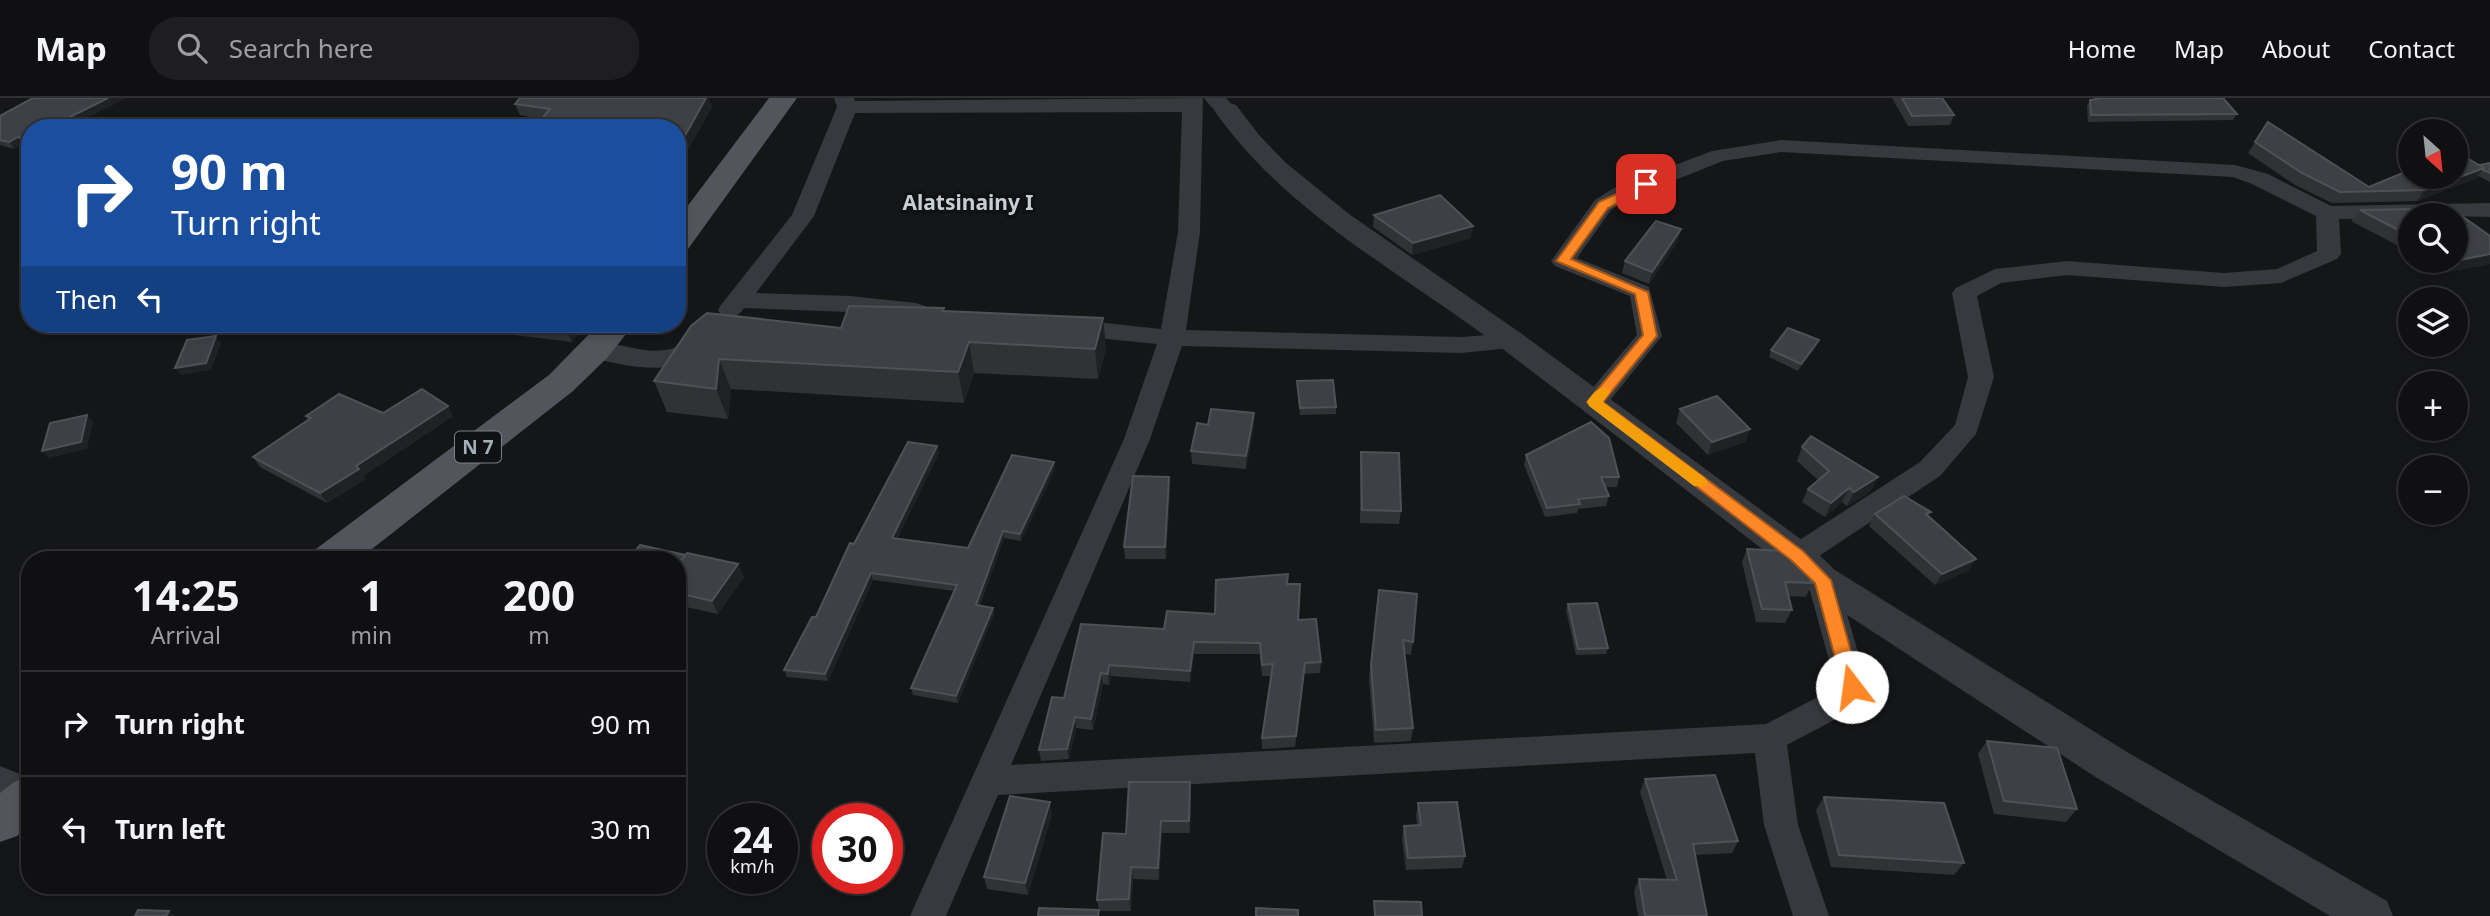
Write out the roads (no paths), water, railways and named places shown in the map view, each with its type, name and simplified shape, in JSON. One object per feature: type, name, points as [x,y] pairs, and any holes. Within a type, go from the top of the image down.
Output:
[{"type":"main road","points":[[686,230],[783,98]]},
{"type":"main road","name":"N 7","points":[[342,551],[561,383],[606,337]]},
{"type":"main road","points":[[0,821],[21,803]]},
{"type":"street","points":[[606,337],[659,360],[674,358],[695,347],[739,300],[803,216],[846,102],[1206,103],[1319,204],[1513,341],[1797,556],[1822,580],[2112,765],[2371,916]]},
{"type":"street","points":[[928,916],[1137,439],[1172,338],[1206,103]]},
{"type":"street","points":[[1594,402],[1650,336],[1641,292],[1563,261],[1603,205],[1622,194],[1719,155],[1782,146],[2235,171],[2260,179],[2327,213],[2490,210]]},
{"type":"street","points":[[1797,556],[1930,469],[1967,428],[1981,377],[1964,293],[1995,276],[2067,268],[2224,280],[2281,276],[2329,254],[2327,213]]},
{"type":"street","points":[[739,300],[850,304],[944,314]]},
{"type":"street","points":[[1051,325],[1172,338],[1461,345],[1513,341]]},
{"type":"street","points":[[988,781],[1770,738],[1825,708],[1852,687],[1822,580]]},
{"type":"street","points":[[1770,738],[1781,825],[1811,916]]},
{"type":"street","points":[[0,780],[21,790]]},
{"type":"district","name":"Alatsinainy I","points":[[968,203]]}]
